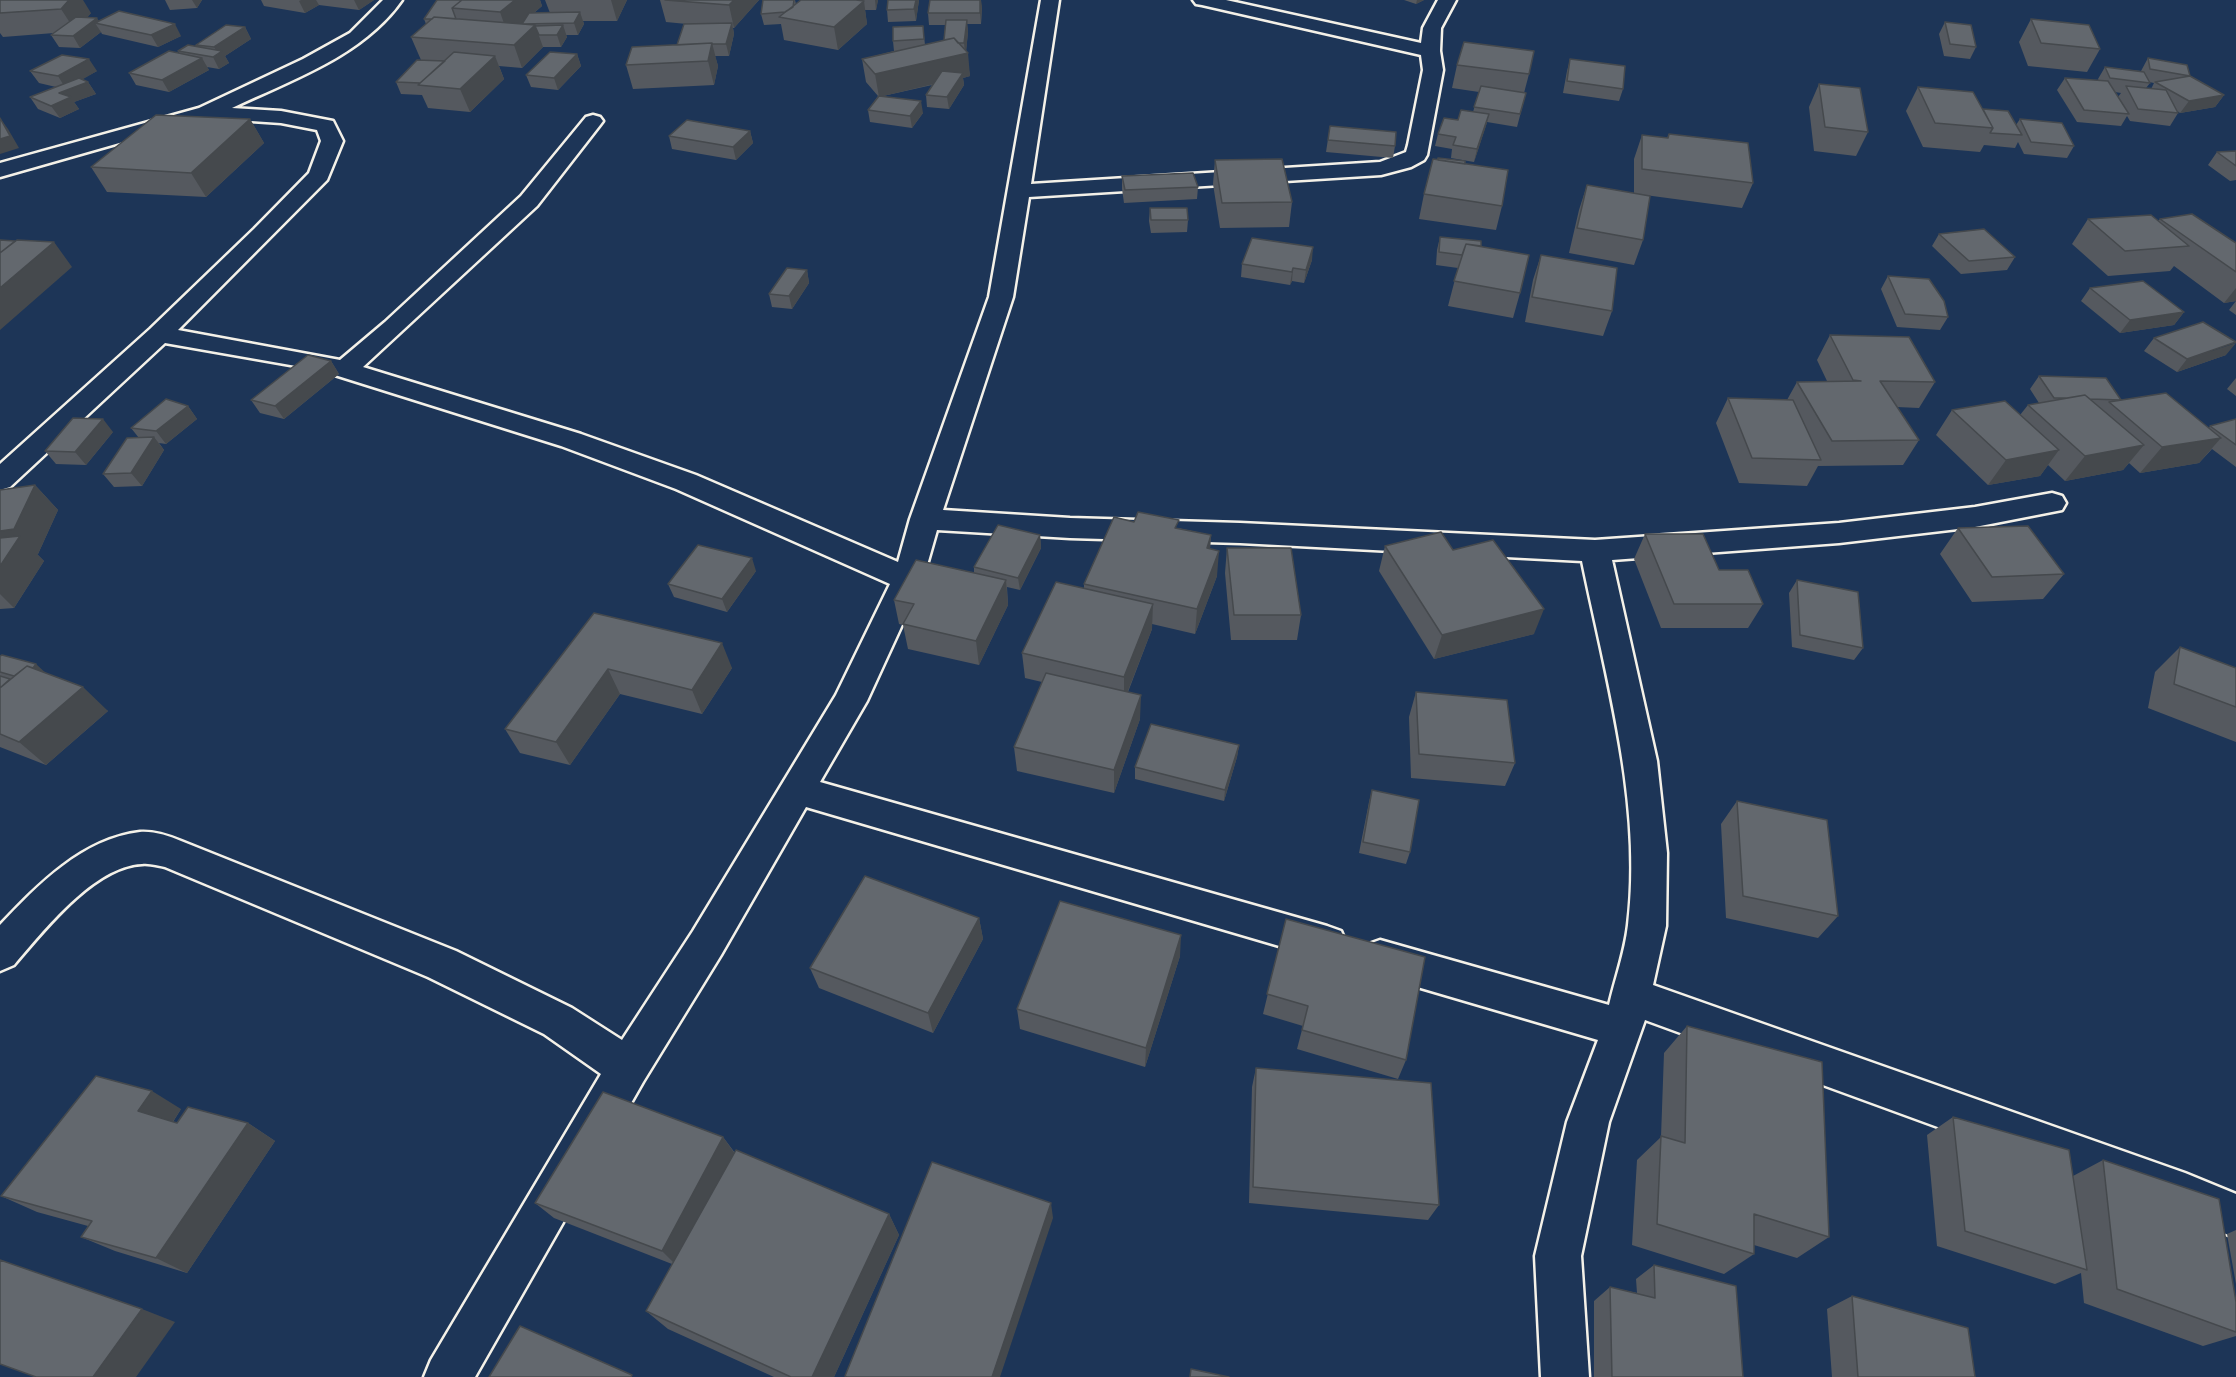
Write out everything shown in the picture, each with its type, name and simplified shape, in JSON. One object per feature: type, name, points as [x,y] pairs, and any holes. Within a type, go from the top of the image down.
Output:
[{"type":"street","points":[[0,170],[206,112],[310,63],[357,37],[393,0]]},
{"type":"street","points":[[448,1377],[628,1068],[707,943],[850,701],[908,579],[925,519],[1001,297],[1050,0]]},
{"type":"street","points":[[1202,0],[1430,51]]},
{"type":"street","points":[[1018,191],[1381,168],[1403,162],[1416,155],[1419,145],[1433,70],[1430,51],[1432,28],[1447,0]]},
{"type":"street","points":[[0,480],[159,334],[319,175],[332,141],[326,125],[281,117],[206,112]]},
{"type":"street","points":[[345,369],[394,327],[529,201],[593,121]]},
{"type":"street","points":[[159,334],[322,363],[571,440],[686,482],[908,579]]},
{"type":"street","points":[[925,519],[1070,528],[1240,533],[1595,551],[1839,533],[1975,517],[2052,503]]},
{"type":"street","points":[[1565,1377],[1558,1256],[1588,1122],[1627,1012],[1647,926],[1649,853],[1640,761],[1595,551]]},
{"type":"street","points":[[797,790],[1627,1012],[2185,1195],[2236,1216]]},
{"type":"street","points":[[0,953],[57,892],[105,858],[141,848],[168,852],[442,964],[558,1021],[628,1068]]},
{"type":"building","points":[[0,0],[69,0],[61,9],[0,13]]},
{"type":"building","points":[[437,0],[462,0],[452,8],[456,19],[434,17],[424,19]]},
{"type":"building","points":[[462,0],[515,0],[500,12],[452,8]]},
{"type":"building","points":[[665,0],[734,0],[729,5]]},
{"type":"building","points":[[763,0],[794,0],[793,7],[785,12],[761,14]]},
{"type":"building","points":[[801,0],[864,1],[834,27],[779,17]]},
{"type":"building","points":[[888,0],[916,0],[914,9],[887,10]]},
{"type":"building","points":[[930,0],[980,0],[980,13],[928,13]]},
{"type":"building","points":[[119,11],[175,24],[151,35],[95,23]]},
{"type":"building","points":[[580,12],[574,23],[522,24],[529,13]]},
{"type":"building","points":[[76,17],[97,18],[73,36],[51,35]]},
{"type":"building","points":[[434,17],[535,25],[514,45],[411,37]]},
{"type":"building","points":[[2031,19],[2089,25],[2100,49],[2041,43]]},
{"type":"building","points":[[946,20],[967,20],[964,43],[958,43],[954,38],[944,40]]},
{"type":"building","points":[[1945,22],[1971,25],[1976,47],[1950,44]]},
{"type":"building","points":[[732,23],[726,44],[677,45],[684,24]]},
{"type":"building","points":[[226,25],[245,27],[214,47],[196,45]]},
{"type":"building","points":[[563,25],[557,35],[539,35],[535,26]]},
{"type":"building","points":[[923,26],[924,39],[893,41],[893,27]]},
{"type":"building","points":[[954,38],[968,53],[875,74],[862,59]]},
{"type":"building","points":[[1464,42],[1534,51],[1529,74],[1457,65]]},
{"type":"building","points":[[712,43],[708,61],[626,65],[632,47]]},
{"type":"building","points":[[188,45],[222,51],[213,57],[178,51]]},
{"type":"building","points":[[169,51],[202,58],[162,80],[129,73]]},
{"type":"building","points":[[454,52],[495,56],[460,89],[418,85]]},
{"type":"building","points":[[550,52],[577,54],[554,78],[526,75]]},
{"type":"building","points":[[62,55],[89,59],[58,76],[30,71]]},
{"type":"building","points":[[2148,58],[2187,65],[2190,76],[2150,69]]},
{"type":"building","points":[[1570,59],[1625,66],[1623,89],[1567,81]]},
{"type":"building","points":[[417,60],[445,61],[420,83],[396,82]]},
{"type":"building","points":[[2105,67],[2144,72],[2150,83],[2110,78]]},
{"type":"building","points":[[942,71],[963,73],[947,97],[926,95]]},
{"type":"building","points":[[2190,76],[2224,95],[2189,101],[2155,82]]},
{"type":"building","points":[[79,78],[88,82],[59,93],[71,97],[51,106],[30,97]]},
{"type":"building","points":[[2065,78],[2108,81],[2129,114],[2084,110]]},
{"type":"building","points":[[1819,84],[1860,88],[1868,132],[1825,127]]},
{"type":"building","points":[[1481,86],[1526,93],[1520,114],[1474,107]]},
{"type":"building","points":[[2126,86],[2166,90],[2178,113],[2138,109]]},
{"type":"building","points":[[1918,87],[1973,92],[1993,128],[1935,123]]},
{"type":"building","points":[[879,96],[921,101],[910,116],[868,110]]},
{"type":"building","points":[[1983,109],[2008,111],[2022,135],[1990,133],[1993,128]]},
{"type":"building","points":[[1461,110],[1489,114],[1477,149],[1453,145],[1456,137],[1438,134],[1444,118],[1458,120]]},
{"type":"building","points":[[156,115],[250,119],[191,173],[91,167]]},
{"type":"building","points":[[0,118],[10,136],[0,139]]},
{"type":"building","points":[[2020,119],[2062,123],[2074,146],[2031,142]]},
{"type":"building","points":[[687,120],[750,131],[733,147],[669,136]]},
{"type":"building","points":[[1330,126],[1396,132],[1395,146],[1328,140]]},
{"type":"building","points":[[1669,134],[1748,143],[1753,183],[1642,169],[1642,135],[1668,138]]},
{"type":"building","points":[[2236,151],[2236,166],[2217,152]]},
{"type":"building","points":[[1438,158],[1465,161],[1465,164],[1438,160]]},
{"type":"building","points":[[1282,159],[1292,202],[1222,203],[1215,160]]},
{"type":"building","points":[[1433,159],[1508,170],[1502,206],[1424,194]]},
{"type":"building","points":[[1193,173],[1198,187],[1125,190],[1122,176]]},
{"type":"building","points":[[1587,185],[1650,196],[1643,240],[1577,228]]},
{"type":"building","points":[[1150,208],[1187,208],[1188,220],[1151,220]]},
{"type":"building","points":[[2192,214],[2236,243],[2236,272],[2160,219]]},
{"type":"building","points":[[2151,215],[2189,246],[2125,251],[2088,219]]},
{"type":"building","points":[[1984,229],[2015,257],[1969,261],[1939,234]]},
{"type":"building","points":[[1440,237],[1481,241],[1481,246],[1466,244],[1462,255],[1439,252]]},
{"type":"building","points":[[1252,238],[1313,247],[1306,270],[1293,268],[1292,272],[1242,264]]},
{"type":"building","points":[[0,240],[15,241],[0,253]]},
{"type":"building","points":[[17,240],[54,242],[0,288],[0,253]]},
{"type":"building","points":[[1466,244],[1529,255],[1520,293],[1454,281]]},
{"type":"building","points":[[1541,255],[1617,268],[1612,311],[1532,297]]},
{"type":"building","points":[[787,268],[807,270],[789,296],[769,294]]},
{"type":"building","points":[[1888,276],[1929,279],[1944,301],[1948,317],[1905,314]]},
{"type":"building","points":[[2143,281],[2184,312],[2130,320],[2090,288]]},
{"type":"building","points":[[2203,322],[2236,342],[2187,359],[2154,338]]},
{"type":"building","points":[[1830,335],[1909,337],[1935,382],[1880,381],[1919,440],[1832,441],[1797,382],[1861,381],[1853,380]]},
{"type":"building","points":[[308,355],[331,361],[275,406],[251,400]]},
{"type":"building","points":[[2039,376],[2106,378],[2121,400],[2090,399],[2085,395],[2054,398]]},
{"type":"building","points":[[2166,393],[2221,438],[2162,447],[2109,402]]},
{"type":"building","points":[[2085,395],[2144,445],[2085,456],[2028,405]]},
{"type":"building","points":[[1728,398],[1793,400],[1821,460],[1752,458]]},
{"type":"building","points":[[166,399],[188,406],[156,431],[131,428]]},
{"type":"building","points":[[2005,401],[2059,450],[2006,460],[1952,410]]},
{"type":"building","points":[[73,418],[103,419],[75,452],[45,451]]},
{"type":"building","points":[[2236,419],[2236,445],[2210,426]]},
{"type":"building","points":[[154,437],[131,473],[103,474],[127,438]]},
{"type":"building","points":[[35,485],[14,529],[0,531],[0,490]]},
{"type":"building","points":[[1138,512],[1179,520],[1175,528],[1211,535],[1207,548],[1219,551],[1197,609],[1084,584],[1114,517],[1134,522]]},
{"type":"building","points":[[998,525],[1040,535],[1018,578],[974,567]]},
{"type":"building","points":[[2028,526],[2064,574],[1992,577],[1958,528]]},
{"type":"building","points":[[1441,532],[1453,550],[1493,540],[1544,609],[1442,635],[1385,546]]},
{"type":"building","points":[[1645,534],[1703,534],[1719,570],[1748,570],[1763,604],[1674,604]]},
{"type":"building","points":[[20,536],[0,566],[0,538]]},
{"type":"building","points":[[698,545],[752,558],[722,599],[668,584]]},
{"type":"building","points":[[1227,548],[1291,548],[1301,615],[1234,615]]},
{"type":"building","points":[[916,560],[1006,580],[976,641],[903,624],[914,604],[894,600]]},
{"type":"building","points":[[1797,580],[1858,592],[1863,648],[1800,635]]},
{"type":"building","points":[[1056,582],[1153,604],[1124,677],[1022,653]]},
{"type":"building","points":[[594,613],[722,643],[692,690],[608,669],[556,742],[505,729]]},
{"type":"building","points":[[2180,647],[2236,668],[2236,707],[2174,684]]},
{"type":"building","points":[[0,656],[36,664],[33,668],[27,666],[14,676],[0,672]]},
{"type":"building","points":[[27,666],[83,687],[19,742],[0,734],[0,688]]},
{"type":"building","points":[[1046,673],[1141,695],[1114,770],[1014,747]]},
{"type":"building","points":[[0,676],[10,679],[0,688]]},
{"type":"building","points":[[1416,692],[1507,700],[1515,763],[1419,754]]},
{"type":"building","points":[[1151,724],[1239,745],[1225,790],[1135,767]]},
{"type":"building","points":[[1372,790],[1419,800],[1410,852],[1363,842]]},
{"type":"building","points":[[1737,801],[1827,820],[1838,916],[1743,896]]},
{"type":"building","points":[[865,876],[979,918],[928,1013],[810,968]]},
{"type":"building","points":[[1060,901],[1181,935],[1146,1048],[1017,1009]]},
{"type":"building","points":[[1286,919],[1425,957],[1406,1060],[1302,1030],[1308,1006],[1267,994]]},
{"type":"building","points":[[1687,1026],[1822,1062],[1829,1237],[1754,1214],[1754,1254],[1657,1224],[1661,1136],[1685,1143]]},
{"type":"building","points":[[1256,1068],[1431,1083],[1439,1205],[1253,1187]]},
{"type":"building","points":[[96,1076],[152,1091],[138,1111],[177,1123],[188,1107],[248,1123],[156,1258],[81,1237],[92,1221],[1,1196]]},
{"type":"building","points":[[603,1092],[723,1137],[662,1251],[535,1203]]},
{"type":"building","points":[[1953,1117],[2069,1150],[2087,1270],[1965,1231]]},
{"type":"building","points":[[736,1150],[889,1214],[812,1377],[791,1377],[646,1311]]},
{"type":"building","points":[[2103,1160],[2219,1199],[2236,1302],[2236,1332],[2117,1289]]},
{"type":"building","points":[[932,1162],[1051,1203],[992,1377],[847,1377],[845,1376]]},
{"type":"building","points":[[0,1260],[142,1309],[93,1377],[36,1377],[0,1364]]},
{"type":"building","points":[[1654,1265],[1736,1286],[1743,1377],[1612,1377],[1610,1287],[1655,1298]]},
{"type":"building","points":[[1852,1296],[1968,1328],[1975,1377],[1858,1377]]},
{"type":"building","points":[[520,1326],[632,1375],[631,1377],[489,1377]]},
{"type":"building","points":[[1191,1369],[1229,1377],[1190,1377]]}]
